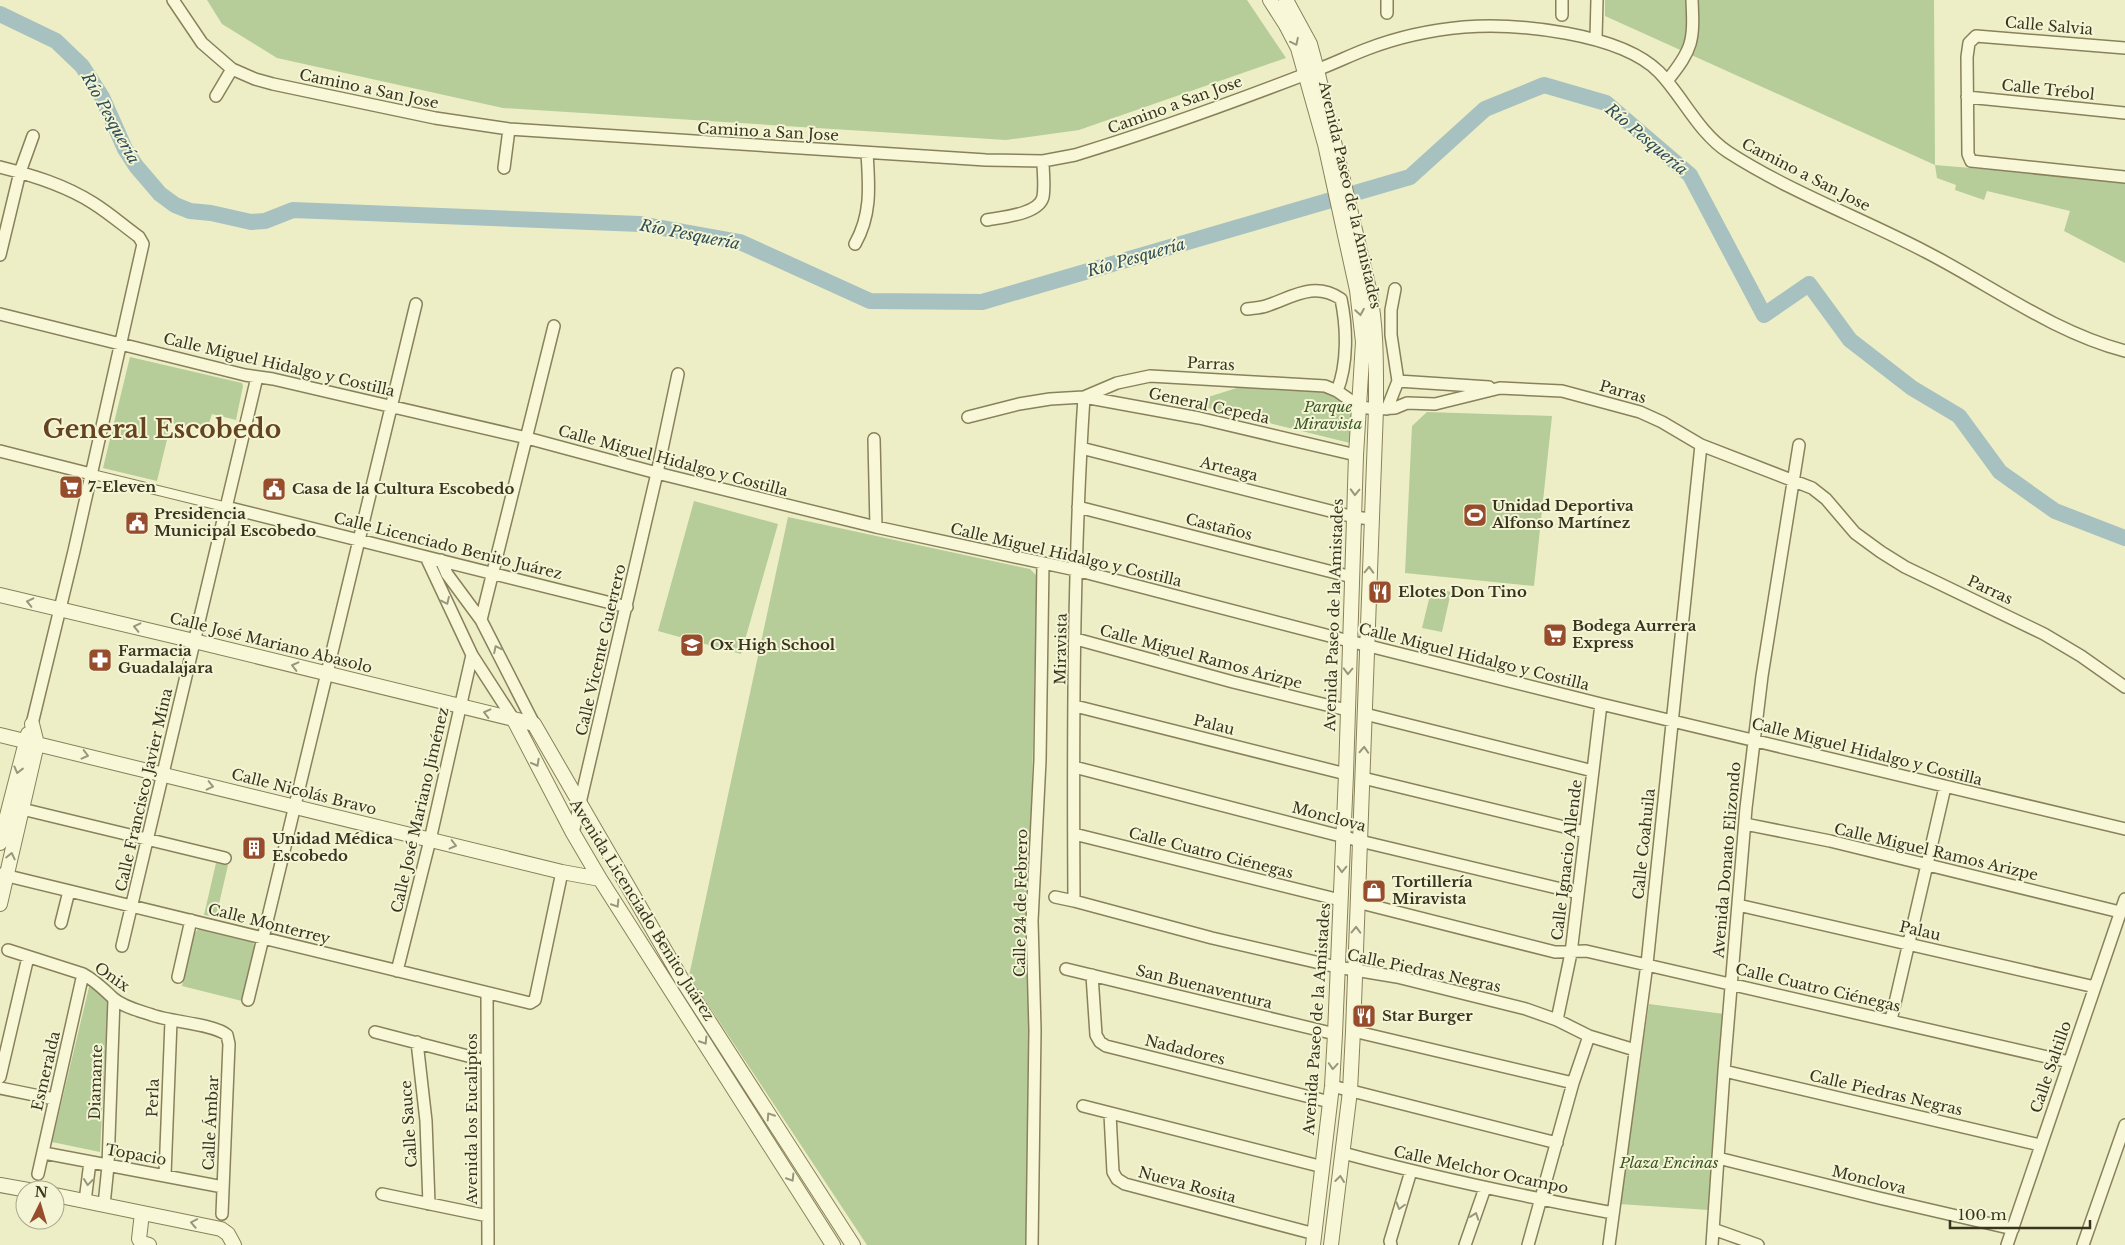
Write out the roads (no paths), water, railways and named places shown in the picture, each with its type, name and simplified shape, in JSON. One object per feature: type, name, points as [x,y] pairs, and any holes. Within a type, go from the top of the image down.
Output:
[{"type":"street","name":"Camino a San Jose","points":[[173,0],[202,43],[232,69],[273,84],[435,118],[509,129],[986,160],[1042,161],[1075,155],[1311,72],[1367,48],[1398,38],[1466,27],[1530,29],[1596,38],[1630,51],[1648,62],[1667,81],[1707,134],[1724,149],[1759,171],[1927,252],[2082,338],[2125,351]]},
{"type":"street","name":"Avenida Paseo de la Amistades","points":[[1270,0],[1286,25],[1311,72]]},
{"type":"street","name":"Avenida Paseo de la Amistades","points":[[1286,0],[1310,44],[1311,72],[1375,317],[1376,372],[1382,408],[1371,519],[1350,1090],[1331,1245]]},
{"type":"street","points":[[1387,0],[1387,13]]},
{"type":"street","points":[[1562,0],[1562,15]]},
{"type":"street","points":[[1596,38],[1597,0]]},
{"type":"street","points":[[1667,81],[1683,62],[1692,40],[1692,0]]},
{"type":"street","name":"Calle Salvia","points":[[1967,96],[1967,57],[1971,40],[1979,35],[2125,48]]},
{"type":"street","points":[[216,96],[232,69]]},
{"type":"street","points":[[1967,96],[1968,154],[1972,161],[2125,177]]},
{"type":"street","name":"Calle Trébol","points":[[1967,96],[2125,113]]},
{"type":"street","points":[[504,168],[509,129]]},
{"type":"street","points":[[0,255],[20,172],[32,136]]},
{"type":"street","name":"Avenida Paseo de la Amistades","points":[[1314,1240],[1332,1086],[1335,1034],[1346,774],[1356,455],[1363,342],[1360,309],[1330,143]]},
{"type":"street","points":[[855,244],[861,233],[870,199],[867,153]]},
{"type":"street","points":[[987,220],[1031,210],[1039,205],[1043,194],[1042,161]]},
{"type":"street","points":[[0,167],[68,189],[85,198],[143,242],[122,344],[32,724],[22,810],[3,875],[0,904]]},
{"type":"street","points":[[1382,408],[1398,381],[1391,335],[1391,310],[1395,289]]},
{"type":"street","points":[[1247,309],[1266,306],[1290,296],[1310,291],[1330,292],[1341,299],[1346,321],[1342,378],[1337,391]]},
{"type":"street","points":[[248,1000],[361,540],[416,304]]},
{"type":"street","name":"Calle Miguel Hidalgo y Costilla","points":[[0,314],[257,377],[393,406],[527,438],[658,473],[876,527],[1076,570],[1601,704],[2125,829]]},
{"type":"street","points":[[481,620],[554,326]]},
{"type":"street","name":"Calle Vicente Guerrero","points":[[573,833],[658,473],[678,374]]},
{"type":"street","name":"Parras","points":[[968,418],[1019,404],[1050,399],[1084,397],[1117,383],[1150,376],[1325,386],[1337,391],[1360,407],[1382,408],[1396,408],[1407,403],[1435,404],[1500,388],[1562,391],[1651,416],[1701,445],[1793,479],[1812,488],[1826,499],[1855,533],[1881,552],[1905,567],[2044,634],[2081,656],[2125,687]]},
{"type":"street","name":"Calle Francisco Javier Mina","points":[[122,946],[257,377]]},
{"type":"street","points":[[1398,381],[1500,388]]},
{"type":"street","name":"Miravista","points":[[1074,901],[1076,570],[1084,397]]},
{"type":"street","name":"General Cepeda","points":[[1084,397],[1199,418],[1356,455]]},
{"type":"street","points":[[874,439],[876,527]]},
{"type":"street","name":"Calle Coahuila","points":[[1609,1245],[1647,964],[1701,445]]},
{"type":"street","name":"Avenida Donato Elizondo","points":[[1712,1245],[1731,984],[1754,740],[1762,676],[1799,445]]},
{"type":"street","name":"Arteaga","points":[[1081,448],[1354,517],[1371,519]]},
{"type":"street","name":"Calle Licenciado Benito Juárez","points":[[0,451],[627,607]]},
{"type":"street","name":"Castaños","points":[[1078,507],[1352,577]]},
{"type":"street","name":"Avenida Licenciado Benito Juárez","points":[[426,557],[472,655],[514,720],[573,833],[600,879],[833,1245]]},
{"type":"street","name":"Avenida Licenciado Benito Juárez","points":[[441,560],[447,574],[481,620],[534,724],[682,978],[853,1245]]},
{"type":"street","name":"Calle 24 de Febrero","points":[[1032,1245],[1035,1030],[1032,921],[1040,760],[1043,563]]},
{"type":"street","name":"Calle José Mariano Abasolo","points":[[0,595],[194,640],[534,724]]},
{"type":"street","name":"Calle Miguel Ramos Arizpe","points":[[1076,639],[1233,682],[1347,710]]},
{"type":"street","name":"Calle José Mariano Jiménez","points":[[396,971],[430,840],[472,655]]},
{"type":"street","name":"Calle Ignacio Allende","points":[[1557,1020],[1571,953],[1601,704]]},
{"type":"street","name":"Palau","points":[[1075,706],[1346,774]]},
{"type":"street","points":[[1365,714],[1593,771]]},
{"type":"street","name":"Calle Nicolás Bravo","points":[[0,735],[562,872],[600,879]]},
{"type":"street","points":[[0,844],[31,742]]},
{"type":"street","name":"Monclova","points":[[1074,767],[1360,841],[1578,893]]},
{"type":"street","points":[[1362,778],[1585,832]]},
{"type":"street","points":[[1891,1020],[1945,787]]},
{"type":"street","points":[[22,810],[225,858]]},
{"type":"street","name":"Calle Miguel Ramos Arizpe","points":[[1745,824],[1830,841],[2120,912]]},
{"type":"street","name":"Calle Cuatro Ciénegas","points":[[1074,834],[1340,900]]},
{"type":"street","name":"Calle Monterrey","points":[[3,875],[530,1004],[535,1000],[562,872]]},
{"type":"street","points":[[61,923],[69,891]]},
{"type":"street","name":"Calle Piedras Negras","points":[[1055,897],[1212,938],[1337,967],[1397,977],[1526,1009],[1557,1020],[1589,1036],[1635,1050]]},
{"type":"street","name":"Calle Saltillo","points":[[2007,1245],[2125,899]]},
{"type":"street","name":"Calle Cuatro Ciénegas","points":[[1357,902],[1555,952],[1571,953],[1586,951],[1647,964],[2068,1062]]},
{"type":"street","name":"Palau","points":[[1738,905],[2096,988]]},
{"type":"street","points":[[178,977],[191,920]]},
{"type":"street","name":"Onix","points":[[8,950],[83,974],[95,980],[114,999],[136,1010],[171,1021],[215,1029],[226,1035]]},
{"type":"street","points":[[0,1077],[28,957]]},
{"type":"street","name":"San Buenaventura","points":[[1066,969],[1335,1034]]},
{"type":"street","name":"Esmeralda","points":[[38,1174],[83,974]]},
{"type":"street","name":"Nadadores","points":[[1092,975],[1096,1035],[1100,1042],[1106,1046],[1330,1102]]},
{"type":"street","name":"Avenida los Eucaliptos","points":[[487,994],[488,1245]]},
{"type":"street","name":"Diamante","points":[[104,1205],[108,1166],[114,999]]},
{"type":"street","name":"Perla","points":[[165,1175],[171,1021]]},
{"type":"street","points":[[1353,1031],[1573,1083]]},
{"type":"street","points":[[375,1032],[487,1061]]},
{"type":"street","name":"Calle Ámbar","points":[[222,1214],[229,1044],[226,1035]]},
{"type":"street","points":[[1528,1245],[1573,1083],[1589,1036]]},
{"type":"street","name":"Calle Sauce","points":[[416,1042],[426,1120],[428,1204]]},
{"type":"street","name":"Calle Piedras Negras","points":[[1724,1071],[2040,1145]]},
{"type":"street","points":[[1332,1086],[1556,1143]]},
{"type":"street","points":[[0,1088],[54,1099]]},
{"type":"street","points":[[1083,1106],[1323,1167]]},
{"type":"street","name":"Nueva Rosita","points":[[1110,1114],[1113,1172],[1117,1179],[1125,1184],[1314,1240]]},
{"type":"street","points":[[2083,1245],[2125,1125]]},
{"type":"street","name":"Topacio","points":[[44,1152],[223,1187]]},
{"type":"street","name":"Calle Melchor Ocampo","points":[[1343,1153],[1485,1188],[1613,1213]]},
{"type":"street","name":"Monclova","points":[[1718,1158],[1869,1196],[2013,1229]]},
{"type":"street","points":[[85,1201],[90,1162]]},
{"type":"street","points":[[1391,1245],[1390,1242],[1411,1171]]},
{"type":"street","points":[[0,1184],[15,1187]]},
{"type":"street","points":[[1465,1245],[1485,1188]]},
{"type":"street","points":[[382,1194],[488,1216]]},
{"type":"street","points":[[65,1197],[221,1229],[228,1234],[234,1245]]},
{"type":"street","points":[[1319,1205],[1336,1210]]},
{"type":"street","points":[[142,1213],[139,1239],[142,1243],[148,1245]]},
{"type":"street","points":[[1713,1229],[1758,1245]]},
{"type":"waterway","name":"Río Pesquería","points":[[0,14],[56,41],[82,66],[102,97],[125,149],[136,166],[160,194],[175,205],[190,211],[211,213],[251,222],[265,221],[293,210],[640,224],[740,242],[870,301],[982,302],[1410,177],[1485,109],[1544,85],[1606,103],[1690,175],[1764,315],[1809,284],[1850,340],[1912,388],[1959,416],[2000,472],[2055,511],[2125,538]]},
{"type":"place","name":"7-Eleven","points":[[71,487]]},
{"type":"place","name":"Casa de la Cultura Escobedo","points":[[274,489]]},
{"type":"place","name":"Unidad Deportiva Alfonso Martínez","points":[[1475,515]]},
{"type":"place","name":"Presidencia Municipal Escobedo","points":[[137,523]]},
{"type":"place","name":"Elotes Don Tino","points":[[1380,592]]},
{"type":"place","name":"Bodega Aurrera Express","points":[[1555,635]]},
{"type":"place","name":"Ox High School","points":[[692,645]]},
{"type":"place","name":"Farmacia Guadalajara","points":[[100,660]]},
{"type":"place","name":"Unidad Médica Escobedo","points":[[254,848]]},
{"type":"place","name":"Tortillería Miravista","points":[[1374,891]]},
{"type":"place","name":"Star Burger","points":[[1364,1016]]},
{"type":"district","name":"General Escobedo","points":[[162,429]]},
{"type":"park label","name":"Parque Miravista","points":[[1328,416]]},
{"type":"park label","name":"Plaza Encinas","points":[[1669,1163]]}]
